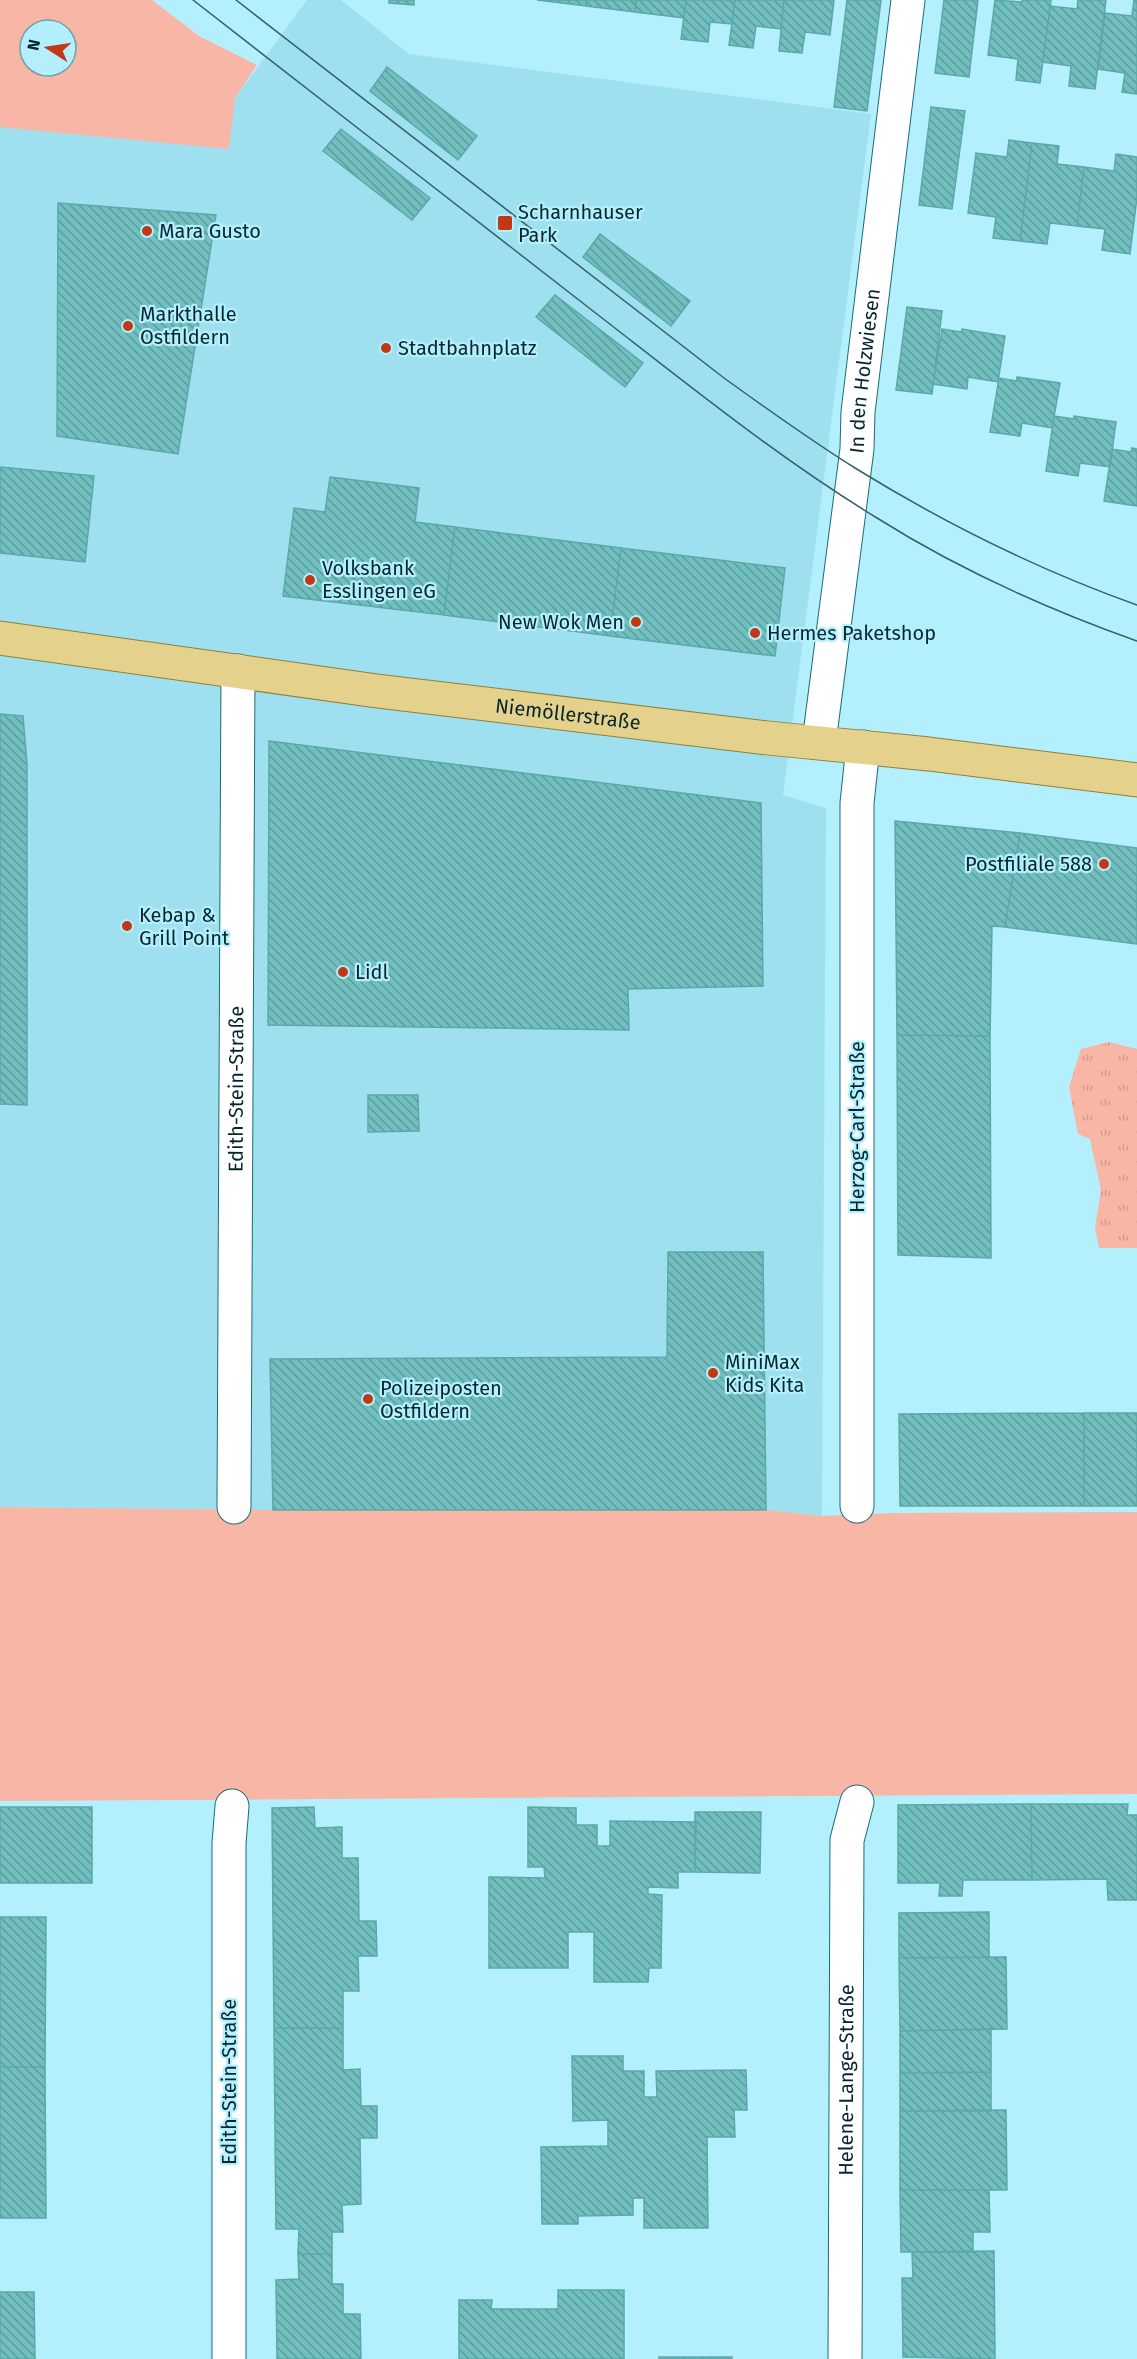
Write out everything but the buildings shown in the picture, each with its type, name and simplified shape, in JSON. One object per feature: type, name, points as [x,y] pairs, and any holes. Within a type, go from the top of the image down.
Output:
[{"type":"main road","name":"Niemöllerstraße","points":[[0,638],[377,691],[1137,780]]},
{"type":"street","name":"In den Holzwiesen","points":[[819,742],[857,449],[858,412],[908,0]]},
{"type":"street","name":"Edith-Stein-Straße","points":[[234,1506],[238,671]]},
{"type":"street","name":"Herzog-Carl-Straße","points":[[857,1506],[857,803],[863,747]]},
{"type":"street","name":"Helene-Lange-Straße","points":[[845,2359],[847,1840],[857,1802]]},
{"type":"street","name":"Edith-Stein-Straße","points":[[229,2359],[229,1843],[232,1806]]},
{"type":"shaded area","points":[[307,0],[341,0],[409,54],[871,114],[783,795],[826,808],[822,1516],[765,1510],[273,1510],[0,1507],[0,101],[231,123],[235,98]]},
{"type":"green space","points":[[0,0],[152,0],[199,36],[257,65],[235,98],[229,149],[0,127]]},
{"type":"green space","points":[[1109,1042],[1137,1049],[1137,1248],[1099,1248],[1095,1227],[1101,1190],[1090,1139],[1078,1134],[1069,1087],[1081,1049]]},
{"type":"green space","points":[[0,1507],[273,1510],[766,1510],[822,1516],[894,1513],[1137,1512],[1137,1794],[0,1801]]},
{"type":"tram line","points":[[193,0],[697,392],[840,495],[908,537],[971,571],[1070,615],[1137,641]]},
{"type":"tram line","points":[[236,0],[772,413],[855,468],[957,526],[1064,577],[1137,605]]},
{"type":"place","name":"Scharnhauser Park","points":[[505,223]]},
{"type":"place","name":"Mara Gusto","points":[[147,231]]},
{"type":"place","name":"Markthalle Ostfildern","points":[[128,326]]},
{"type":"place","name":"Stadtbahnplatz","points":[[386,348]]},
{"type":"place","name":"Volksbank Esslingen eG","points":[[310,580]]},
{"type":"place","name":"New Wok Men","points":[[636,622]]},
{"type":"place","name":"Hermes Paketshop","points":[[755,633]]},
{"type":"place","name":"Postfiliale 588","points":[[1104,864]]},
{"type":"place","name":"Kebap & Grill Point","points":[[127,926]]},
{"type":"place","name":"Lidl","points":[[343,972]]},
{"type":"place","name":"MiniMax Kids Kita","points":[[713,1373]]},
{"type":"place","name":"Polizeiposten Ostfildern","points":[[368,1399]]}]
